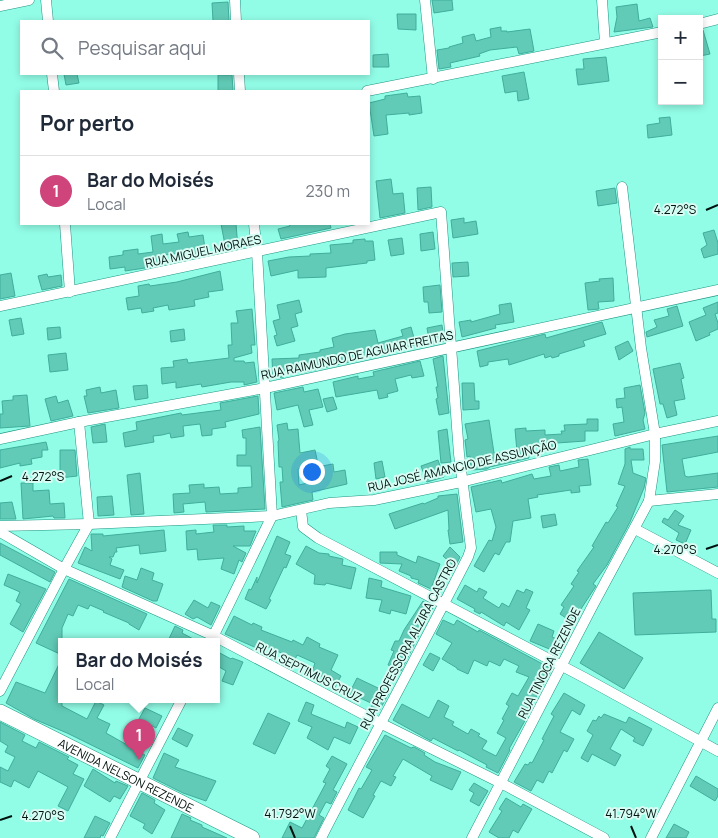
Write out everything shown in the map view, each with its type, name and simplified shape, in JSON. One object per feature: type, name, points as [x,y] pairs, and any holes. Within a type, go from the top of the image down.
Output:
[{"type":"main road","name":"AVENIDA NELSON REZENDE","points":[[0,712],[252,838]]},
{"type":"street","points":[[0,6],[29,0]]},
{"type":"street","points":[[46,0],[48,20]]},
{"type":"street","points":[[235,0],[236,20]]},
{"type":"street","points":[[425,0],[433,79]]},
{"type":"street","points":[[602,0],[605,43]]},
{"type":"street","points":[[703,23],[718,19]]},
{"type":"street","points":[[370,90],[658,33]]},
{"type":"street","points":[[52,75],[54,90]]},
{"type":"street","points":[[239,75],[240,90]]},
{"type":"street","name":"RUA TINOCA REZENDE","points":[[472,838],[649,500],[655,461],[655,434],[636,308],[622,187]]},
{"type":"street","name":"RUA MIGUEL MORAES","points":[[0,306],[441,212]]},
{"type":"street","name":"RUA PROFESSORA ALZIRA CASTRO","points":[[321,838],[380,723],[444,605],[471,548],[461,482],[441,212]]},
{"type":"street","points":[[65,225],[70,292]]},
{"type":"street","points":[[213,638],[272,516],[254,225]]},
{"type":"street","name":"RUA RAIMUNDO DE AGUIAR FREITAS","points":[[0,439],[79,422],[265,388],[718,290]]},
{"type":"street","name":"RUA JOSÉ AMANCIO DE ASSUNÇÃO","points":[[0,526],[272,516],[337,502],[374,500],[461,482],[655,434],[718,421]]},
{"type":"street","points":[[0,691],[89,524],[79,422]]},
{"type":"street","points":[[649,500],[718,494]]},
{"type":"street","points":[[301,510],[302,526],[307,532],[561,665],[718,751]]},
{"type":"street","points":[[634,529],[718,573]]},
{"type":"street","name":"RUA SEPTIMUS CRUZ","points":[[0,532],[64,569],[211,638]]},
{"type":"street","name":"RUA SEPTIMUS CRUZ","points":[[220,643],[501,783],[604,838]]},
{"type":"street","points":[[110,838],[180,703]]},
{"type":"street","points":[[651,838],[718,708]]},
{"type":"building","points":[[432,0],[452,0],[453,10],[434,13]]},
{"type":"building","points":[[228,2],[229,20],[213,20],[212,3]]},
{"type":"building","points":[[637,4],[639,21],[650,18],[653,27],[614,32],[617,17],[616,7]]},
{"type":"building","points":[[397,14],[416,14],[416,30],[398,29]]},
{"type":"building","points":[[501,27],[501,31],[507,32],[530,29],[534,51],[519,54],[517,47],[490,50],[479,54],[480,56],[450,63],[451,67],[439,69],[437,50],[463,43],[462,37],[474,34],[476,41],[491,37],[490,29]]},
{"type":"building","points":[[703,30],[710,54],[703,55]]},
{"type":"building","points":[[388,54],[389,67],[373,67],[373,55]]},
{"type":"building","points":[[606,57],[609,81],[578,85],[576,69],[584,69],[583,59]]},
{"type":"building","points":[[524,72],[529,99],[518,101],[517,91],[505,93],[502,76]]},
{"type":"building","points":[[64,75],[77,75],[79,83],[66,85]]},
{"type":"building","points":[[218,75],[232,75],[233,90],[218,90]]},
{"type":"building","points":[[407,93],[408,97],[420,96],[422,113],[386,115],[388,134],[374,136],[370,103],[385,99],[385,96]]},
{"type":"building","points":[[670,117],[672,135],[648,138],[647,125],[660,123],[659,118]]},
{"type":"building","points":[[391,179],[393,194],[403,193],[405,213],[380,218],[376,181]]},
{"type":"building","points":[[431,187],[432,207],[418,210],[417,188]]},
{"type":"building","points":[[615,188],[617,203],[598,206],[596,191]]},
{"type":"building","points":[[464,218],[464,223],[476,221],[478,234],[453,238],[451,220]]},
{"type":"building","points":[[221,225],[236,225],[238,248],[226,250]]},
{"type":"building","points":[[330,225],[331,228],[281,239],[278,229],[290,226]]},
{"type":"building","points":[[714,230],[718,243],[718,254],[704,258],[701,249],[707,245],[703,233]]},
{"type":"building","points":[[188,232],[189,237],[203,235],[206,255],[181,260],[180,253],[165,255],[165,261],[152,263],[152,267],[125,271],[125,267],[110,269],[109,257],[123,255],[123,251],[138,249],[138,254],[153,252],[151,236],[162,234],[163,244],[179,242],[177,234]]},
{"type":"building","points":[[433,232],[435,249],[421,251],[420,234]]},
{"type":"building","points":[[402,238],[404,254],[391,256],[388,240]]},
{"type":"building","points":[[365,239],[365,241],[373,241],[375,260],[367,261],[367,263],[326,268],[326,277],[298,278],[298,270],[271,276],[268,261],[310,256],[310,254],[331,253],[330,245],[353,243],[353,240]]},
{"type":"building","points":[[468,262],[469,276],[453,277],[452,263]]},
{"type":"building","points":[[220,271],[223,290],[208,292],[209,297],[194,300],[195,306],[169,310],[168,305],[153,308],[154,311],[142,313],[141,308],[128,310],[126,298],[139,296],[138,286],[177,282]]},
{"type":"building","points":[[11,273],[15,296],[0,299],[0,275]]},
{"type":"building","points":[[47,274],[48,277],[61,275],[62,286],[42,290],[38,276]]},
{"type":"building","points":[[613,278],[614,301],[598,302],[599,309],[588,310],[585,283]]},
{"type":"building","points":[[440,285],[442,312],[429,313],[428,302],[424,302],[423,287]]},
{"type":"building","points":[[299,300],[302,312],[295,314],[298,326],[291,328],[295,341],[277,346],[274,336],[277,335],[273,321],[280,319],[277,305]]},
{"type":"building","points":[[718,302],[718,313],[715,314],[718,329],[696,341],[689,322],[706,315],[703,308]]},
{"type":"building","points":[[511,303],[514,322],[495,325],[496,328],[462,337],[459,322],[471,320],[471,322],[500,314],[499,305]]},
{"type":"building","points":[[677,306],[683,326],[647,337],[646,332],[657,327],[654,320],[669,316],[667,309]]},
{"type":"building","points":[[252,309],[255,345],[251,345],[252,353],[234,358],[234,361],[254,362],[257,382],[244,385],[244,382],[231,382],[202,387],[201,384],[176,388],[176,382],[162,384],[161,368],[174,367],[173,361],[187,359],[188,363],[229,358],[228,345],[232,345],[231,323],[238,323],[236,311]]},
{"type":"building","points":[[21,318],[24,334],[12,336],[9,320]]},
{"type":"building","points":[[602,322],[606,334],[583,341],[585,346],[559,354],[559,356],[545,358],[544,354],[509,365],[508,359],[488,362],[488,365],[480,367],[477,351],[545,334],[546,338]]},
{"type":"building","points":[[442,325],[444,341],[430,345],[427,328]]},
{"type":"building","points":[[60,327],[61,338],[48,340],[47,328]]},
{"type":"building","points":[[411,327],[416,345],[386,352],[385,349],[366,354],[367,358],[301,373],[301,369],[284,370],[284,377],[273,378],[272,359],[299,358],[299,355],[320,352],[320,350],[334,347],[332,338],[345,334],[375,330],[378,343],[403,336],[401,330]]},
{"type":"building","points":[[184,329],[185,340],[171,342],[170,331]]},
{"type":"building","points":[[628,341],[633,351],[619,360],[615,347]]},
{"type":"building","points":[[66,353],[68,370],[50,372],[48,355]]},
{"type":"building","points":[[443,356],[449,413],[439,415],[436,399],[438,398],[436,387],[438,387],[433,359]]},
{"type":"building","points":[[420,361],[424,376],[412,378],[411,375],[395,379],[398,391],[387,394],[388,397],[379,399],[377,390],[336,397],[333,382],[358,376],[358,379],[374,376],[373,372]]},
{"type":"building","points":[[680,363],[684,378],[681,379],[685,399],[674,401],[677,415],[667,418],[663,404],[660,404],[653,369]]},
{"type":"building","points":[[462,383],[474,383],[475,401],[479,401],[479,409],[463,410]]},
{"type":"building","points":[[147,385],[148,398],[135,400],[133,386]]},
{"type":"building","points":[[640,385],[645,413],[643,420],[645,429],[615,436],[613,424],[624,422],[622,407],[617,408],[616,399],[625,398],[624,388]]},
{"type":"building","points":[[100,387],[101,393],[116,390],[119,408],[88,413],[84,396],[87,396],[86,390]]},
{"type":"building","points":[[303,387],[304,392],[318,389],[323,407],[309,410],[313,425],[304,427],[298,405],[277,410],[274,393]]},
{"type":"building","points":[[27,395],[30,426],[0,428],[0,414],[3,414],[2,401],[13,400],[13,396]]},
{"type":"building","points":[[56,396],[58,403],[68,400],[73,416],[51,421],[45,399]]},
{"type":"building","points":[[258,396],[259,414],[225,422],[226,427],[212,429],[212,435],[202,436],[200,424],[183,426],[184,436],[171,438],[170,433],[153,436],[154,442],[125,447],[123,433],[137,430],[136,422],[181,413],[182,415],[221,410],[220,403]]},
{"type":"building","points":[[333,397],[337,409],[327,412],[323,399]]},
{"type":"building","points":[[587,419],[598,419],[598,431],[585,431],[585,441],[557,443],[557,448],[527,446],[529,458],[487,469],[471,470],[470,456],[467,457],[465,440],[468,439],[465,424],[489,420],[494,453],[517,452],[515,429],[526,428],[526,431],[545,430],[545,435],[562,434],[561,431],[565,431],[564,425],[587,424]]},
{"type":"building","points":[[287,423],[288,430],[298,429],[300,453],[315,450],[318,464],[298,469],[299,485],[324,479],[322,466],[333,464],[334,472],[345,470],[347,484],[312,492],[313,500],[282,507],[280,482],[283,482],[282,467],[279,467],[277,425]]},
{"type":"building","points":[[105,424],[107,442],[93,443],[91,427]]},
{"type":"building","points":[[260,427],[265,509],[206,512],[205,502],[183,504],[184,512],[174,513],[173,494],[190,493],[189,485],[204,484],[204,488],[219,487],[220,494],[238,493],[238,488],[252,487],[251,466],[237,466],[237,455],[246,455],[246,438],[243,438],[242,430]]},
{"type":"building","points":[[447,429],[451,462],[441,463],[438,431]]},
{"type":"building","points":[[718,436],[718,452],[682,459],[685,476],[718,473],[718,487],[667,492],[662,445]]},
{"type":"building","points":[[46,442],[48,450],[42,450],[42,457],[31,459],[32,464],[20,466],[20,463],[0,468],[0,450]]},
{"type":"building","points":[[630,447],[630,449],[643,449],[644,460],[631,460],[633,473],[646,478],[644,488],[630,522],[607,565],[593,584],[596,586],[577,615],[579,616],[575,624],[560,614],[564,607],[561,605],[574,586],[571,584],[579,572],[577,571],[594,547],[592,546],[606,522],[608,523],[618,507],[616,506],[625,486],[618,484],[625,464],[625,449]]},
{"type":"building","points":[[60,450],[75,450],[77,476],[60,478]]},
{"type":"building","points":[[588,459],[591,485],[579,486],[580,492],[571,493],[571,490],[537,495],[538,497],[528,499],[531,518],[513,521],[510,542],[506,542],[499,555],[495,553],[484,572],[474,566],[489,540],[492,541],[496,527],[491,509],[476,512],[471,487],[501,480],[502,483],[532,474],[534,479],[551,476],[549,467],[559,465],[560,471],[579,467],[578,460]]},
{"type":"building","points":[[438,460],[444,477],[427,482],[421,466]]},
{"type":"building","points":[[382,461],[385,477],[376,479],[374,463]]},
{"type":"building","points":[[140,473],[144,514],[131,515],[127,475]]},
{"type":"building","points":[[21,483],[33,483],[33,491],[49,490],[50,504],[64,503],[65,518],[54,518],[53,516],[23,519]]},
{"type":"building","points":[[457,494],[463,542],[450,544],[448,510],[395,529],[389,514],[424,504],[438,498],[438,496]]},
{"type":"building","points":[[112,496],[114,515],[98,516],[97,497]]},
{"type":"building","points":[[12,502],[16,519],[0,519],[0,503]]},
{"type":"building","points":[[675,510],[684,516],[678,525],[691,530],[685,544],[676,540],[679,533],[662,522],[664,518],[668,520]]},
{"type":"building","points":[[555,514],[557,525],[543,528],[541,516]]},
{"type":"building","points":[[213,525],[227,525],[227,527],[244,526],[244,531],[256,531],[250,546],[233,546],[246,553],[242,562],[239,560],[234,574],[221,569],[224,558],[198,560],[197,549],[187,550],[186,531],[196,530],[196,534],[214,532]]},
{"type":"building","points":[[164,530],[166,551],[140,554],[139,545],[116,548],[117,552],[115,552],[113,557],[109,557],[112,559],[110,565],[124,570],[120,579],[78,563],[85,547],[92,551],[91,534],[103,534],[103,536]]},
{"type":"building","points":[[277,536],[290,542],[285,554],[291,556],[286,568],[284,567],[266,609],[245,599],[257,577],[257,583]]},
{"type":"building","points":[[0,543],[55,572],[50,582],[0,555]]},
{"type":"building","points":[[306,546],[319,553],[343,559],[342,565],[356,568],[351,589],[326,583],[325,585],[314,584],[315,575],[296,564]]},
{"type":"building","points":[[450,547],[460,557],[455,567],[443,556]]},
{"type":"building","points":[[380,552],[397,552],[397,555],[416,563],[418,556],[440,564],[431,589],[418,583],[419,580],[399,571],[402,564],[380,563]]},
{"type":"building","points":[[141,568],[154,573],[152,580],[163,584],[157,601],[122,587],[125,576],[137,580]]},
{"type":"building","points":[[8,574],[46,589],[23,632],[10,624],[21,604],[16,601],[20,592],[4,585]]},
{"type":"building","points":[[369,578],[382,581],[381,587],[411,596],[406,614],[391,610],[390,614],[379,611],[382,600],[366,598]]},
{"type":"building","points":[[69,579],[147,614],[139,630],[129,623],[90,605],[88,609],[78,605],[73,616],[68,614],[62,628],[62,638],[58,638],[58,653],[36,643]]},
{"type":"building","points":[[465,585],[477,592],[479,588],[487,592],[483,598],[499,608],[502,603],[509,607],[517,590],[524,593],[526,589],[533,592],[526,608],[530,610],[519,630],[506,622],[504,626],[481,612],[480,614],[474,611],[475,609],[457,599]]},
{"type":"building","points":[[711,590],[712,619],[716,619],[716,632],[635,635],[633,593]]},
{"type":"building","points":[[194,600],[208,608],[211,602],[220,606],[211,625],[197,617],[193,619],[185,614]]},
{"type":"building","points":[[423,601],[433,608],[420,626],[423,627],[401,671],[388,665],[394,651],[391,650],[395,641],[399,641]]},
{"type":"building","points":[[234,616],[252,625],[253,623],[262,627],[261,630],[292,642],[293,640],[303,645],[307,637],[320,644],[319,647],[338,655],[331,670],[341,676],[334,689],[327,685],[330,680],[312,672],[315,663],[297,655],[292,666],[283,661],[286,655],[263,645],[261,650],[225,634]]},
{"type":"building","points":[[443,620],[454,625],[457,620],[552,669],[532,704],[498,773],[459,750],[433,738],[431,741],[393,720],[402,704],[429,718],[438,700],[449,706],[444,717],[454,722],[452,725],[468,734],[471,729],[487,741],[482,749],[496,756],[506,738],[497,733],[509,706],[506,704],[512,693],[518,696],[529,677],[516,672],[519,666],[504,659],[500,666],[489,661],[487,666],[474,660],[468,674],[457,669],[442,659],[452,643],[436,634]]},
{"type":"building","points":[[538,624],[554,631],[552,637],[564,642],[559,653],[530,641]]},
{"type":"building","points":[[175,626],[183,630],[182,633],[191,638],[169,638]]},
{"type":"building","points":[[599,632],[643,658],[624,689],[580,663]]},
{"type":"building","points":[[220,653],[231,659],[243,662],[233,685],[222,681],[226,671],[220,667]]},
{"type":"building","points":[[430,653],[440,658],[433,671],[423,665]]},
{"type":"building","points":[[58,666],[58,703],[62,703],[62,706],[87,719],[95,703],[104,705],[97,718],[110,724],[106,733],[145,755],[138,768],[34,719],[6,703],[16,682],[45,693]]},
{"type":"building","points":[[357,678],[389,693],[379,711],[371,707],[373,704],[356,696],[354,700],[348,696]]},
{"type":"building","points":[[564,693],[585,705],[580,715],[572,710],[560,732],[574,739],[567,752],[564,750],[552,773],[549,771],[543,783],[537,780],[531,791],[514,782],[525,764],[532,763],[554,716],[551,714]]},
{"type":"building","points":[[306,702],[314,705],[311,714],[345,728],[347,722],[358,727],[350,744],[334,737],[328,750],[307,738],[312,727],[298,721]]},
{"type":"building","points":[[145,708],[162,716],[156,728],[139,719]]},
{"type":"building","points":[[268,713],[290,723],[275,754],[253,744]]},
{"type":"building","points":[[604,714],[626,723],[629,717],[652,729],[643,746],[633,741],[635,738],[621,729],[610,749],[621,755],[615,766],[592,754],[588,762],[581,758],[593,735],[587,731],[593,720],[596,721],[599,716],[601,718]]},
{"type":"building","points":[[0,722],[25,735],[22,741],[36,748],[39,742],[69,757],[67,759],[78,765],[73,774],[84,779],[68,811],[58,806],[68,787],[38,771],[29,788],[14,780],[11,787],[0,782],[0,767],[8,771],[15,757],[5,752],[8,746],[0,741]]},
{"type":"building","points":[[178,728],[193,735],[187,747],[172,739]]},
{"type":"building","points":[[385,735],[411,748],[414,747],[425,753],[424,755],[435,762],[461,772],[452,790],[430,780],[432,776],[403,759],[393,776],[396,777],[391,786],[381,781],[363,818],[348,810],[359,788],[361,789],[372,770],[366,767]]},
{"type":"building","points":[[164,753],[179,760],[175,767],[216,781],[206,801],[183,793],[153,778]]},
{"type":"building","points":[[332,756],[347,764],[333,790],[337,792],[331,804],[326,802],[319,815],[324,818],[314,838],[282,838],[290,822],[302,828],[326,783],[323,782],[330,769],[326,766]]},
{"type":"building","points":[[93,769],[115,783],[116,781],[128,786],[120,799],[114,796],[110,802],[84,786]]},
{"type":"building","points":[[696,776],[718,789],[718,796],[715,801],[690,786]]},
{"type":"building","points":[[474,783],[488,791],[479,806],[470,801],[474,793],[469,790]]},
{"type":"building","points":[[142,793],[155,800],[154,803],[165,810],[152,834],[143,828],[145,824],[130,816]]},
{"type":"building","points":[[506,798],[521,807],[523,804],[532,809],[518,833],[513,830],[509,838],[499,838],[489,832],[502,811],[499,809]]},
{"type":"building","points":[[182,814],[202,825],[202,827],[227,838],[171,838]]},
{"type":"building","points":[[95,816],[110,823],[100,838],[84,838]]},
{"type":"building","points":[[674,824],[689,832],[686,838],[666,838]]},
{"type":"place","name":"Bar do Moisés","points":[[139,760]]}]
